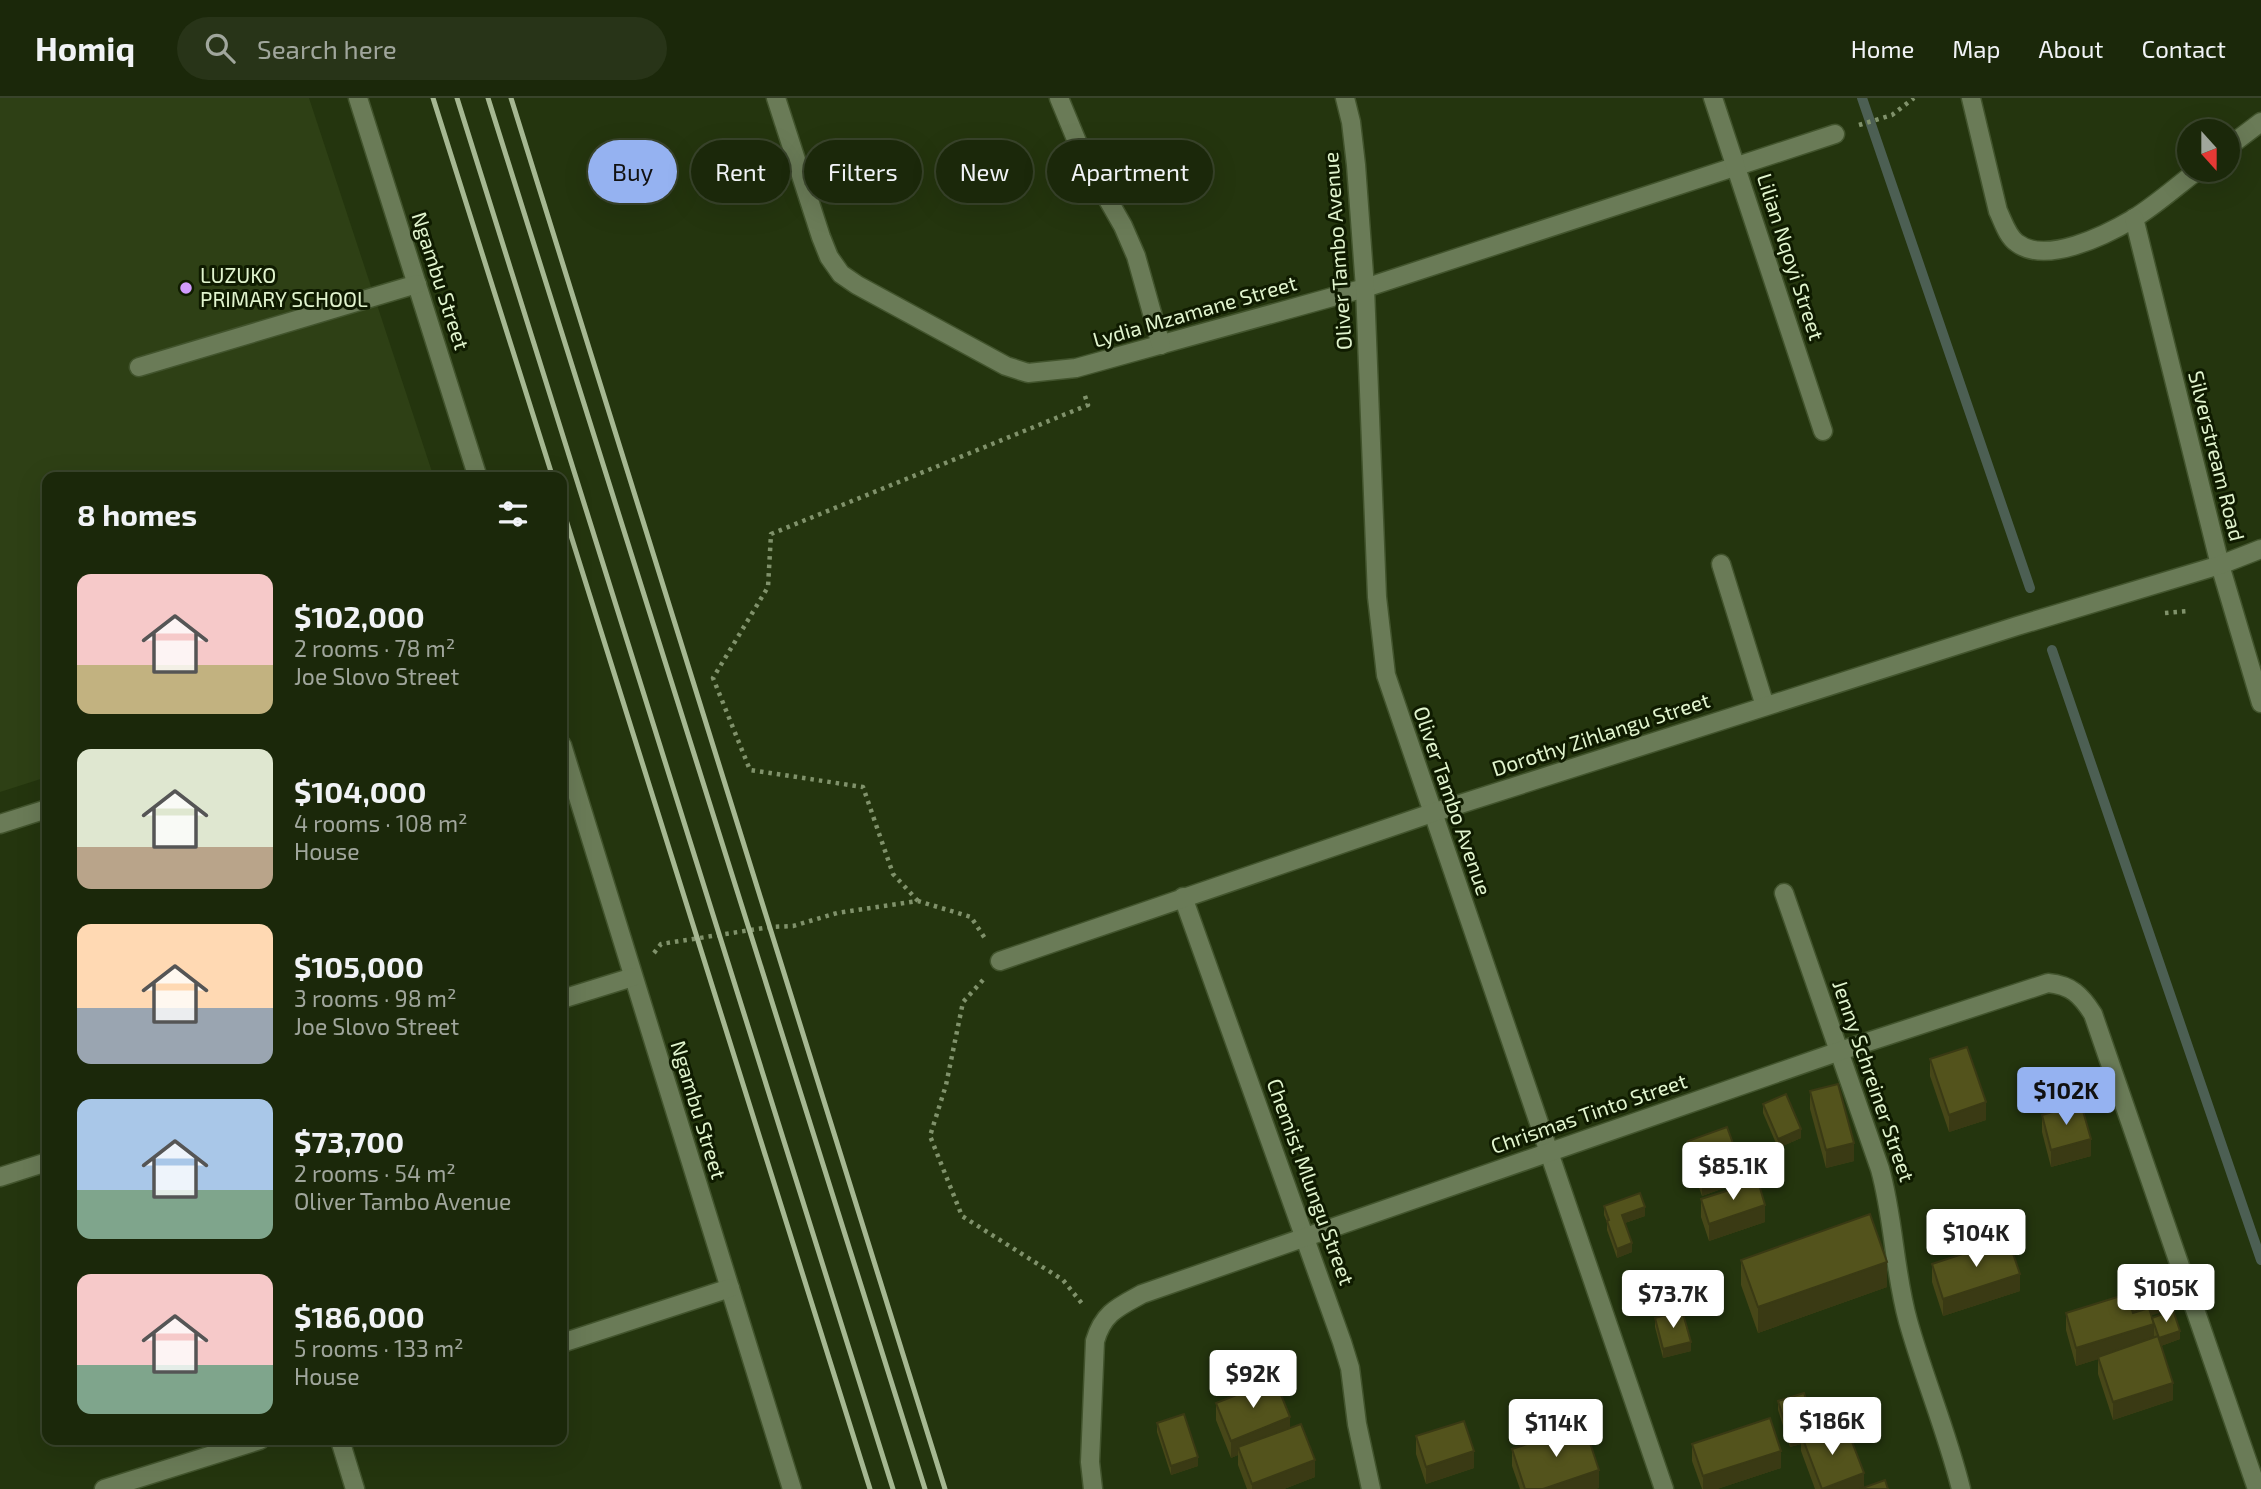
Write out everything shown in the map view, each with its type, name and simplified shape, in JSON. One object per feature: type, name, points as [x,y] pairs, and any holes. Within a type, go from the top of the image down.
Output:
[{"type":"street","name":"Ngambu Street","points":[[358,98],[476,472]]},
{"type":"street","name":"Lydia Mzamane Street","points":[[776,98],[829,257],[841,274],[1006,366],[1028,373],[1076,368],[1365,288],[1843,131]]},
{"type":"street","points":[[1059,98],[1083,156],[1123,226],[1136,257],[1161,345]]},
{"type":"street","name":"Oliver Tambo Avenue","points":[[1345,98],[1356,165],[1365,288],[1379,634],[1386,675],[1664,1489]]},
{"type":"street","name":"Lilian Nqoyi Street","points":[[1713,98],[1823,431]]},
{"type":"street","points":[[1971,98],[1998,211],[2015,243],[2032,250],[2049,251],[2074,246],[2134,218],[2182,182]]},
{"type":"street","points":[[2240,138],[2261,122]]},
{"type":"street","name":"Silverstream Road","points":[[2134,218],[2220,565],[2261,703]]},
{"type":"street","points":[[139,367],[417,284]]},
{"type":"street","name":"Dorothy Zihlangu Street","points":[[1000,961],[1432,813],[2220,565],[2261,549]]},
{"type":"street","points":[[1721,564],[1765,706]]},
{"type":"street","name":"Ngambu Street","points":[[567,761],[792,1489]]},
{"type":"street","points":[[0,824],[42,811]]},
{"type":"street","name":"Jenny Schreiner Street","points":[[1784,893],[1889,1201],[1899,1281],[1908,1320],[1961,1489]]},
{"type":"street","name":"Chemist Mlungu Street","points":[[1183,897],[1350,1368],[1357,1424],[1371,1489]]},
{"type":"street","points":[[567,997],[633,977]]},
{"type":"street","name":"Chrismas Tinto Street","points":[[1100,1326],[1119,1307],[1142,1294],[1305,1236],[1840,1051],[2048,983],[2062,984],[2082,997],[2093,1014],[2257,1489]]},
{"type":"street","points":[[0,1177],[42,1164]]},
{"type":"street","points":[[567,1341],[730,1288]]},
{"type":"street","points":[[1093,1489],[1090,1462],[1093,1359],[1100,1326]]},
{"type":"street","points":[[104,1489],[244,1445]]},
{"type":"street","points":[[342,1445],[355,1489]]},
{"type":"path","points":[[1843,131],[1892,115],[1914,98]]},
{"type":"path","points":[[918,901],[893,874],[863,787],[750,770],[713,678],[768,587],[771,534],[1088,405],[1076,368]]},
{"type":"path","points":[[633,977],[662,944],[770,927],[793,926],[837,913],[918,901],[971,917],[1000,961],[963,1002],[946,1085],[930,1136],[962,1216],[1063,1280],[1100,1326]]},
{"type":"shaded area","name":"LUZUKO PRIMARY SCHOOL","points":[[0,98],[309,98],[432,472],[42,472],[42,779],[0,792]]},
{"type":"building","points":[[1967,1047],[1986,1102],[1949,1115],[1930,1059]]},
{"type":"building","points":[[1838,1084],[1854,1143],[1826,1150],[1810,1091]]},
{"type":"building","points":[[1786,1094],[1801,1129],[1778,1139],[1763,1104]]},
{"type":"building","points":[[2081,1104],[2091,1139],[2051,1150],[2042,1115]]},
{"type":"building","points":[[1727,1127],[1741,1165],[1702,1179],[1688,1141]]},
{"type":"building","points":[[1758,1181],[1765,1205],[1709,1224],[1701,1199]]},
{"type":"building","points":[[1640,1193],[1645,1207],[1622,1215],[1632,1243],[1617,1249],[1604,1206]]},
{"type":"building","points":[[1870,1214],[1887,1262],[1758,1307],[1741,1260]]},
{"type":"building","points":[[2008,1239],[2020,1274],[1943,1299],[1932,1264]]},
{"type":"building","points":[[2162,1285],[2167,1302],[2133,1312],[2126,1294]]},
{"type":"building","points":[[2127,1294],[2133,1313],[2149,1308],[2154,1324],[2076,1348],[2066,1313]]},
{"type":"building","points":[[1682,1310],[1691,1342],[1663,1349],[1655,1318]]},
{"type":"building","points":[[2173,1310],[2180,1331],[2159,1338],[2152,1318]]},
{"type":"building","points":[[2158,1336],[2173,1383],[2113,1402],[2098,1357]]},
{"type":"building","points":[[1275,1380],[1290,1417],[1231,1441],[1216,1403]]},
{"type":"building","points":[[1804,1393],[1816,1428],[1790,1439],[1778,1401]]},
{"type":"building","points":[[1184,1414],[1198,1457],[1171,1466],[1157,1423]]},
{"type":"building","points":[[1770,1418],[1781,1451],[1703,1476],[1692,1444]]},
{"type":"building","points":[[1464,1421],[1474,1451],[1426,1467],[1416,1436]]},
{"type":"building","points":[[1301,1424],[1315,1460],[1252,1484],[1238,1447]]},
{"type":"building","points":[[1584,1425],[1599,1470],[1543,1489],[1525,1489],[1512,1449]]},
{"type":"building","points":[[1820,1427],[1824,1437],[1847,1429],[1864,1473],[1822,1489],[1801,1434]]},
{"type":"building","points":[[1885,1480],[1888,1489],[1860,1489]]},
{"type":"waterway","points":[[1862,98],[2030,588]]},
{"type":"waterway","points":[[2052,650],[2261,1260]]},
{"type":"railway","points":[[433,98],[551,472]]},
{"type":"railway","points":[[457,98],[893,1489]]},
{"type":"railway","points":[[488,98],[925,1489]]},
{"type":"railway","points":[[511,98],[945,1489]]},
{"type":"railway","points":[[567,523],[870,1489]]},
{"type":"place","name":"LUZUKO PRIMARY SCHOOL","points":[[186,288]]}]
